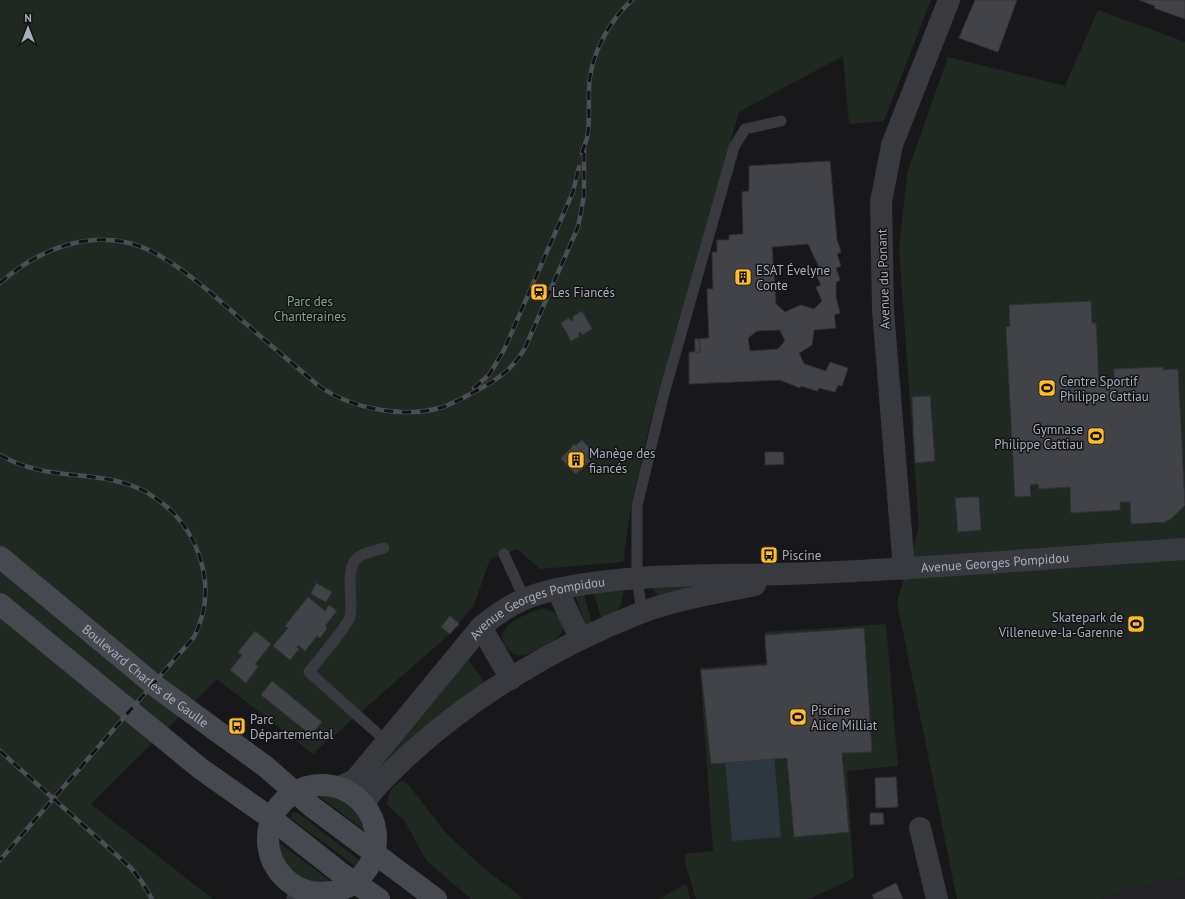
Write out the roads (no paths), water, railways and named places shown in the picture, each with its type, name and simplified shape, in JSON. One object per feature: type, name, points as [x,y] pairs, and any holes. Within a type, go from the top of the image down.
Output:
[{"type":"main road","name":"Boulevard Charles de Gaulle","points":[[0,557],[158,688],[266,767],[295,792],[436,899]]},
{"type":"main road","points":[[0,604],[201,769],[272,819],[379,899]]},
{"type":"main road","points":[[326,784],[340,787],[353,794],[364,804],[370,813],[376,828],[377,843],[375,853],[367,869],[355,882],[339,890],[321,893],[307,891],[293,892],[278,871],[269,851],[268,840],[272,819],[285,799],[295,792],[310,786],[326,784]]},
{"type":"street","name":"Avenue du Ponant","points":[[904,569],[883,310],[881,202],[892,145],[949,0]]},
{"type":"street","name":"Avenue Georges Pompidou","points":[[340,787],[356,780],[481,627],[501,611],[524,598],[557,589],[637,579],[805,574],[904,569],[1185,549]]},
{"type":"street","name":"Avenue Georges Pompidou","points":[[364,804],[374,789],[433,734],[471,704],[580,638],[642,612],[673,603],[805,574]]},
{"type":"street","points":[[557,589],[580,638]]},
{"type":"street","points":[[481,627],[511,679]]},
{"type":"street","points":[[920,828],[936,899]]},
{"type":"lane","points":[[642,612],[637,579],[637,506],[663,397],[734,148],[745,129],[781,121]]},
{"type":"lane","points":[[384,548],[360,556],[352,563],[350,574],[352,592],[350,618],[309,672],[387,742]]},
{"type":"lane","points":[[504,554],[524,598]]},
{"type":"railway","points":[[582,153],[587,140],[589,85],[595,56],[611,25],[632,0]]},
{"type":"railway","points":[[0,283],[16,270],[34,259],[53,250],[72,244],[92,240],[113,240],[133,244],[164,258],[186,273],[320,387],[333,395],[363,406],[396,412],[412,412],[443,407],[491,383],[510,368],[525,348],[578,227],[584,196],[584,147]]},
{"type":"railway","points":[[474,388],[489,375],[504,350],[573,192],[579,167]]},
{"type":"railway","points":[[0,455],[35,469],[121,482],[149,494],[172,511],[190,534],[202,565],[205,586],[202,617],[194,637],[0,860]]},
{"type":"railway","points":[[0,751],[131,868],[142,882],[152,899]]},
{"type":"place","name":"ESAT Évelyne Conte","points":[[743,277]]},
{"type":"place","name":"Les Fiancés","points":[[539,292]]},
{"type":"place","name":"Centre Sportif Philippe Cattiau","points":[[1047,388]]},
{"type":"place","name":"Gymnase Philippe Cattiau","points":[[1096,436]]},
{"type":"place","name":"Manège des fiancés","points":[[576,460]]},
{"type":"place","name":"Piscine","points":[[769,555]]},
{"type":"place","name":"Skatepark de Villeneuve-la-Garenne","points":[[1136,624]]},
{"type":"place","name":"Piscine Alice Milliat","points":[[798,717]]},
{"type":"place","name":"Parc Départemental","points":[[237,726]]},
{"type":"park label","name":"Parc des Chanteraines","points":[[310,308]]}]
